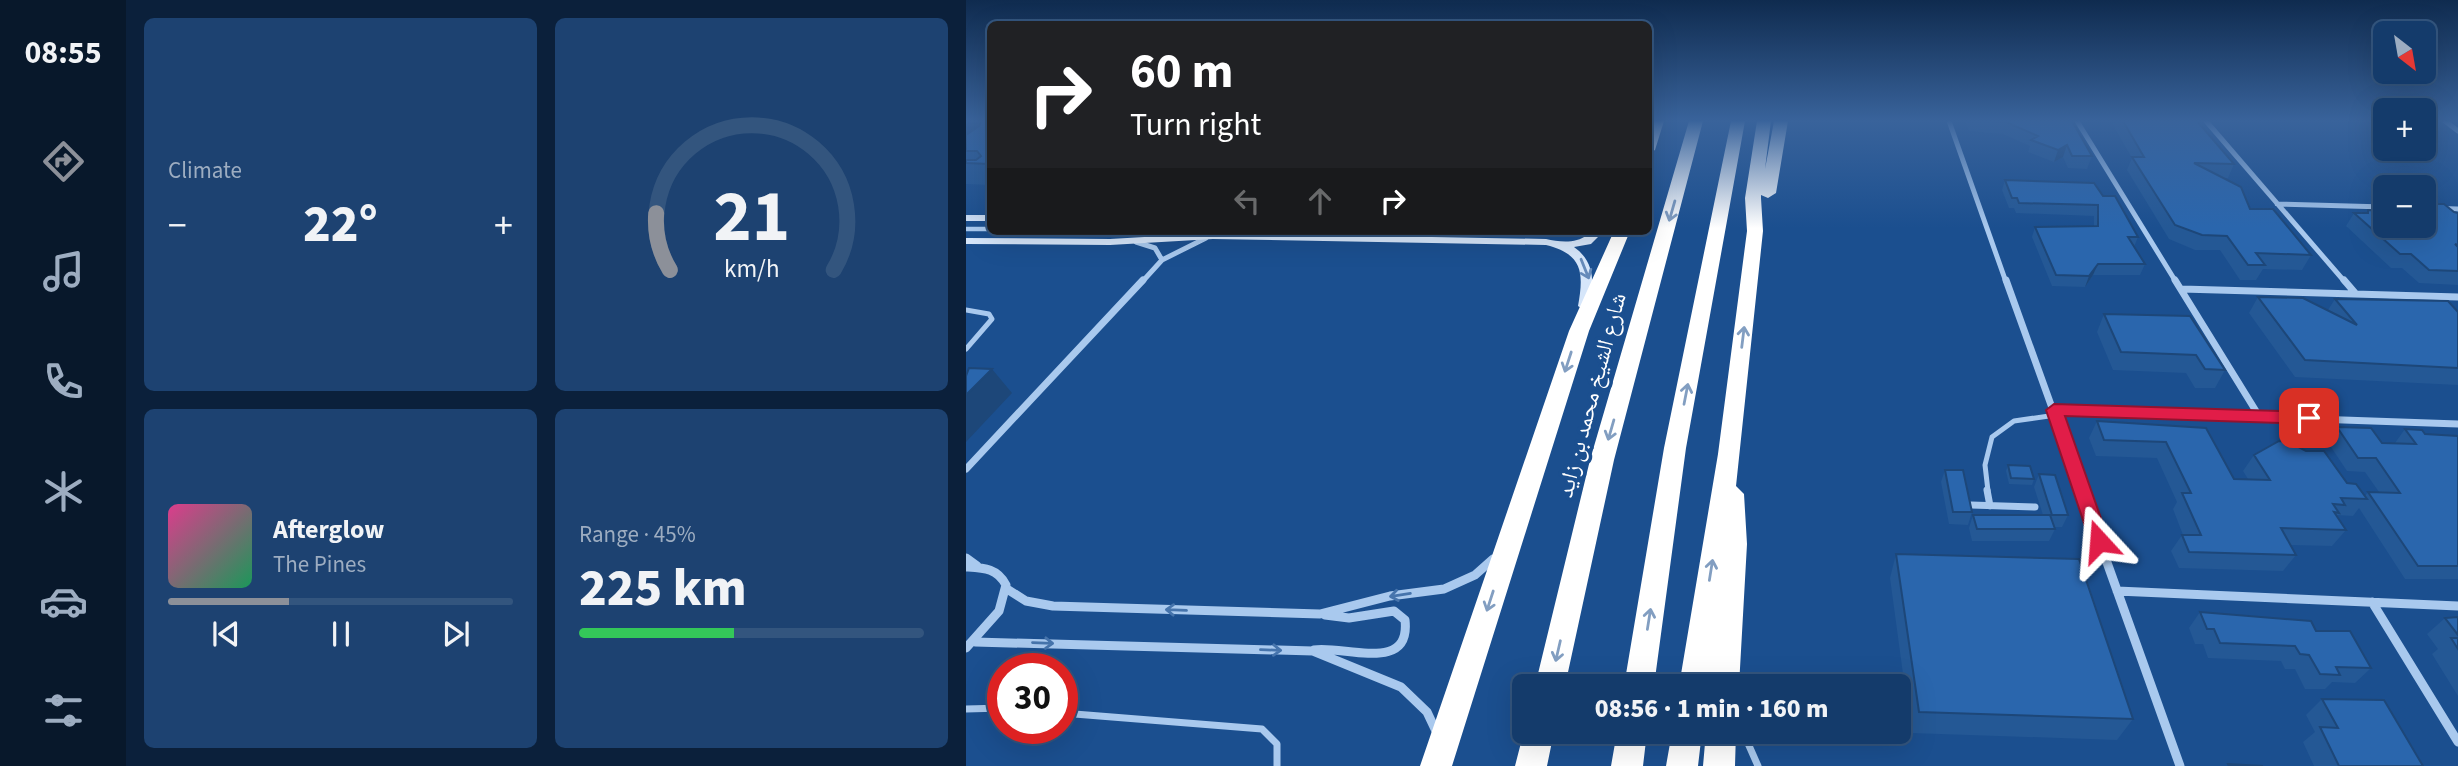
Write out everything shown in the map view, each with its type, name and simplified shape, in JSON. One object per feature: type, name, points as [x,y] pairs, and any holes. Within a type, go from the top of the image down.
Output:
[{"type":"highway","name":"شارع الشيخ محمد بن زايد","points":[[1553,674],[1602,460],[1686,157]]},
{"type":"highway","points":[[1641,674],[1675,448],[1731,157]]},
{"type":"highway","points":[[1696,674],[1729,454],[1755,231],[1753,198],[1758,157]]},
{"type":"highway","points":[[1755,231],[1765,209],[1775,157]]},
{"type":"highway","points":[[1439,757],[1578,331],[1620,235]]},
{"type":"highway","points":[[1728,664],[1734,544],[1729,454]]},
{"type":"highway","points":[[1531,766],[1536,744]]},
{"type":"highway","points":[[1627,766],[1630,744]]},
{"type":"highway","points":[[1682,766],[1685,744]]},
{"type":"highway","points":[[1719,766],[1720,744]]},
{"type":"street","points":[[1962,157],[2180,766]]},
{"type":"street","points":[[2100,157],[2259,416]]},
{"type":"street","points":[[2237,157],[2356,295]]},
{"type":"street","points":[[2277,204],[2373,207]]},
{"type":"street","points":[[2436,208],[2458,209]]},
{"type":"street","points":[[966,218],[987,218]]},
{"type":"street","points":[[966,241],[1125,241],[1213,236],[1531,240],[1561,244],[1587,242],[1593,235]]},
{"type":"street","points":[[966,469],[1162,260],[1191,243],[1213,236]]},
{"type":"street","points":[[1125,241],[1155,248],[1162,260]]},
{"type":"street","points":[[1561,244],[1583,260],[1588,271],[1590,282],[1578,331]]},
{"type":"street","points":[[2182,289],[2458,297]]},
{"type":"street","points":[[2055,412],[2458,424]]},
{"type":"street","points":[[1320,614],[1390,596],[1428,592],[1460,583],[1488,565],[1514,526]]},
{"type":"street","points":[[966,558],[978,566]]},
{"type":"street","points":[[966,566],[993,569],[1003,578],[1007,589],[999,614],[970,645]]},
{"type":"street","points":[[970,645],[1313,651],[1334,648],[1366,656],[1384,654],[1400,643],[1406,628],[1405,620],[1394,611],[1349,618],[1320,614],[1045,606],[1026,601],[1007,589]]},
{"type":"street","points":[[2117,591],[2458,606]]},
{"type":"street","points":[[2372,602],[2458,742]]},
{"type":"street","points":[[1313,651],[1349,668],[1393,681],[1411,691],[1425,706],[1439,757]]},
{"type":"lane","points":[[966,229],[987,229]]},
{"type":"lane","points":[[1193,235],[1213,236]]},
{"type":"lane","points":[[966,310],[989,314],[992,319],[966,349]]},
{"type":"lane","points":[[1990,506],[1983,470],[1988,444],[1995,433],[2014,419],[2055,412]]},
{"type":"lane","points":[[1972,505],[2035,508]]},
{"type":"lane","points":[[966,709],[987,708]]},
{"type":"lane","points":[[1078,714],[1262,729],[1270,733],[1279,747],[1277,766]]},
{"type":"lane","points":[[1748,744],[1758,766]]},
{"type":"building","points":[[987,157],[987,164],[966,163],[966,160]]},
{"type":"building","points":[[2132,157],[2228,157],[2234,164],[2194,163],[2241,187],[2250,209],[2273,209],[2311,255],[2256,253],[2265,265],[2248,265],[2227,236],[2202,235],[2175,225]]},
{"type":"building","points":[[2005,180],[2094,183],[2103,196],[2115,196],[2138,237],[2128,237],[2145,264],[2098,264],[2089,276],[2056,275],[2035,227],[2098,226],[2098,205],[2019,203],[2017,198],[2012,198]]},
{"type":"building","points":[[2436,204],[2444,204],[2458,213],[2458,245],[2455,244],[2458,247],[2458,271],[2429,270],[2411,254],[2400,254],[2382,238],[2436,238]]},
{"type":"building","points":[[2368,210],[2373,210],[2373,230],[2354,213],[2368,213]]},
{"type":"building","points":[[2258,297],[2303,298],[2357,325],[2335,299],[2448,301],[2458,312],[2458,368],[2305,360]]},
{"type":"building","points":[[2104,314],[2190,316],[2225,370],[2205,369],[2196,355],[2121,352]]},
{"type":"building","points":[[969,368],[992,369],[966,395],[966,376]]},
{"type":"building","points":[[2097,421],[2206,428],[2234,479],[2270,480],[2254,455],[2279,441],[2289,442],[2306,451],[2324,451],[2347,483],[2356,484],[2367,499],[2341,498],[2345,505],[2333,504],[2339,513],[2334,512],[2346,530],[2281,528],[2296,555],[2189,552],[2182,535],[2201,535],[2182,493],[2191,493],[2166,442],[2104,440]]},
{"type":"building","points":[[2337,427],[2371,428],[2382,443],[2416,444],[2405,429],[2422,430],[2425,434],[2458,436],[2458,566],[2418,566],[2368,492],[2400,493],[2376,458],[2358,458]]},
{"type":"building","points":[[2008,465],[2030,466],[2034,479],[2011,478]]},
{"type":"building","points":[[1945,470],[1963,470],[1972,512],[1953,512]]},
{"type":"building","points":[[2039,474],[2055,475],[2068,515],[2052,515]]},
{"type":"building","points":[[1973,515],[2050,515],[2055,529],[1977,529]]},
{"type":"building","points":[[1896,554],[2079,559],[2133,719],[1919,712]]},
{"type":"building","points":[[2200,612],[2311,621],[2316,631],[2350,631],[2371,668],[2336,667],[2340,675],[2320,674],[2309,655],[2300,654],[2295,646],[2220,643],[2214,629],[2207,629]]},
{"type":"building","points":[[2458,617],[2458,635],[2445,618]]},
{"type":"building","points":[[2451,638],[2458,638],[2458,649]]},
{"type":"building","points":[[2322,699],[2384,700],[2423,766],[2339,766],[2320,727],[2338,728]]},
{"type":"building","points":[[2228,764],[2263,766],[2229,766]]},
{"type":"route","points":[[2099,541],[2054,410],[2309,418]]}]
